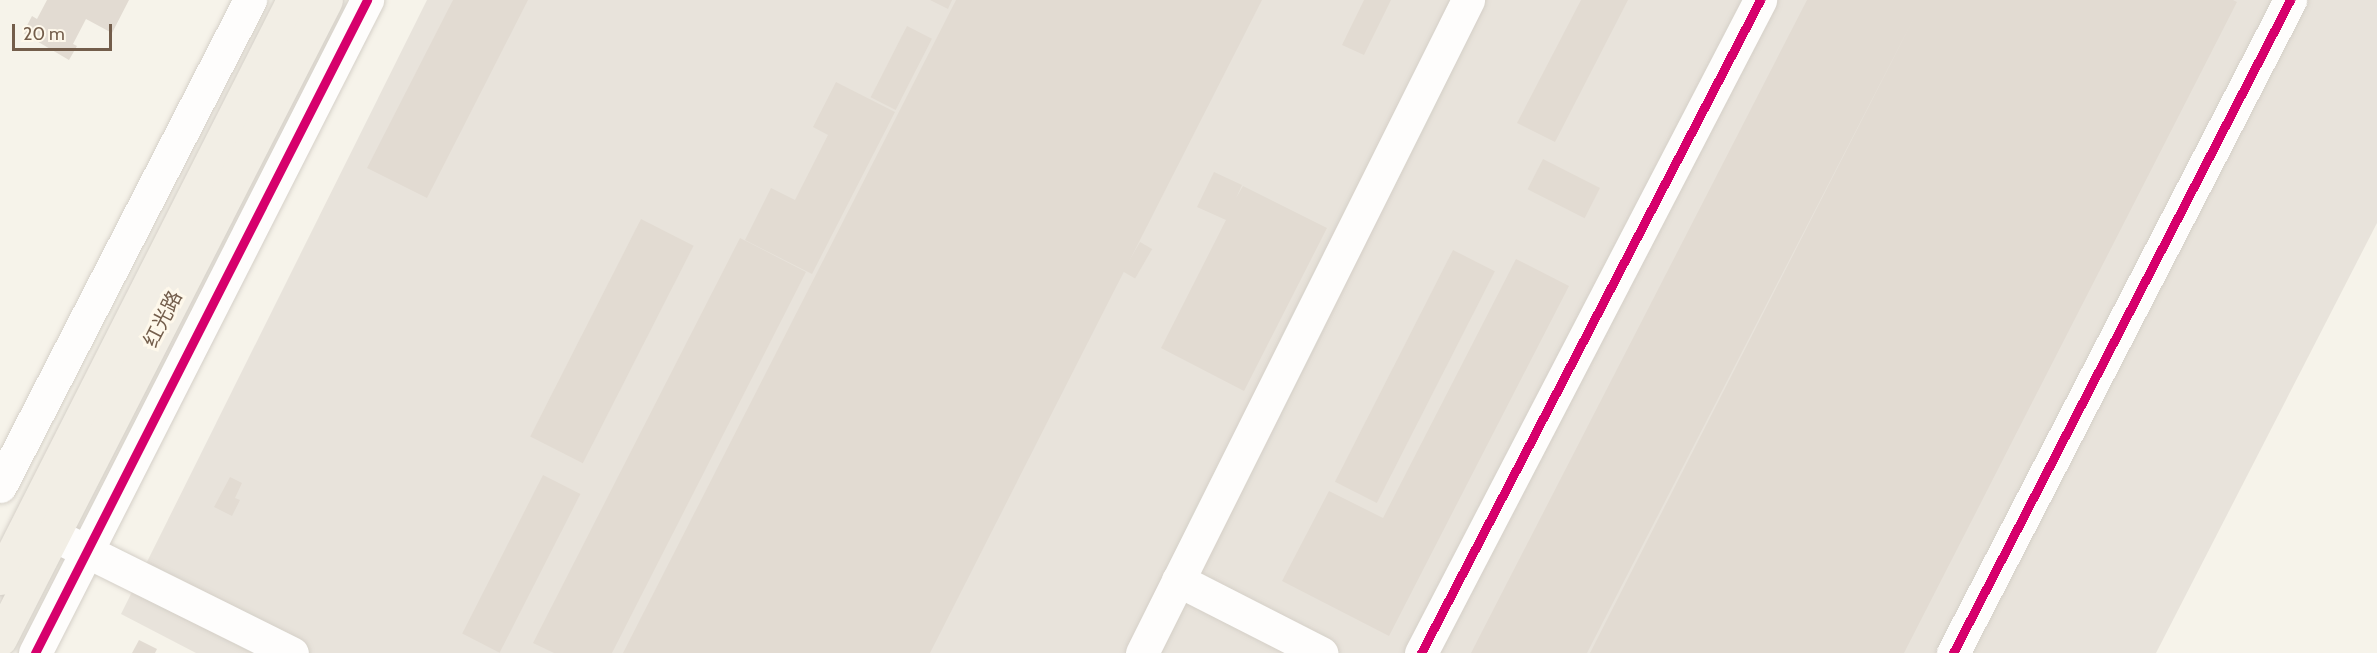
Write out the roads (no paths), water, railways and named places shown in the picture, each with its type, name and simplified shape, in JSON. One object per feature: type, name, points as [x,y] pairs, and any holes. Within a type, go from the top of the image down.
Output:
[{"type":"main road","name":"红光路","points":[[0,578],[293,0]]},
{"type":"main road","name":"红光路","points":[[0,639],[326,0]]},
{"type":"street","points":[[0,486],[249,0]]},
{"type":"street","points":[[35,653],[367,0]]},
{"type":"street","points":[[1142,653],[1468,0]]},
{"type":"street","points":[[1421,653],[1760,0]]},
{"type":"street","points":[[1953,653],[2290,0]]},
{"type":"street","points":[[53,534],[292,653]]},
{"type":"street","points":[[1178,580],[1321,653]]}]
